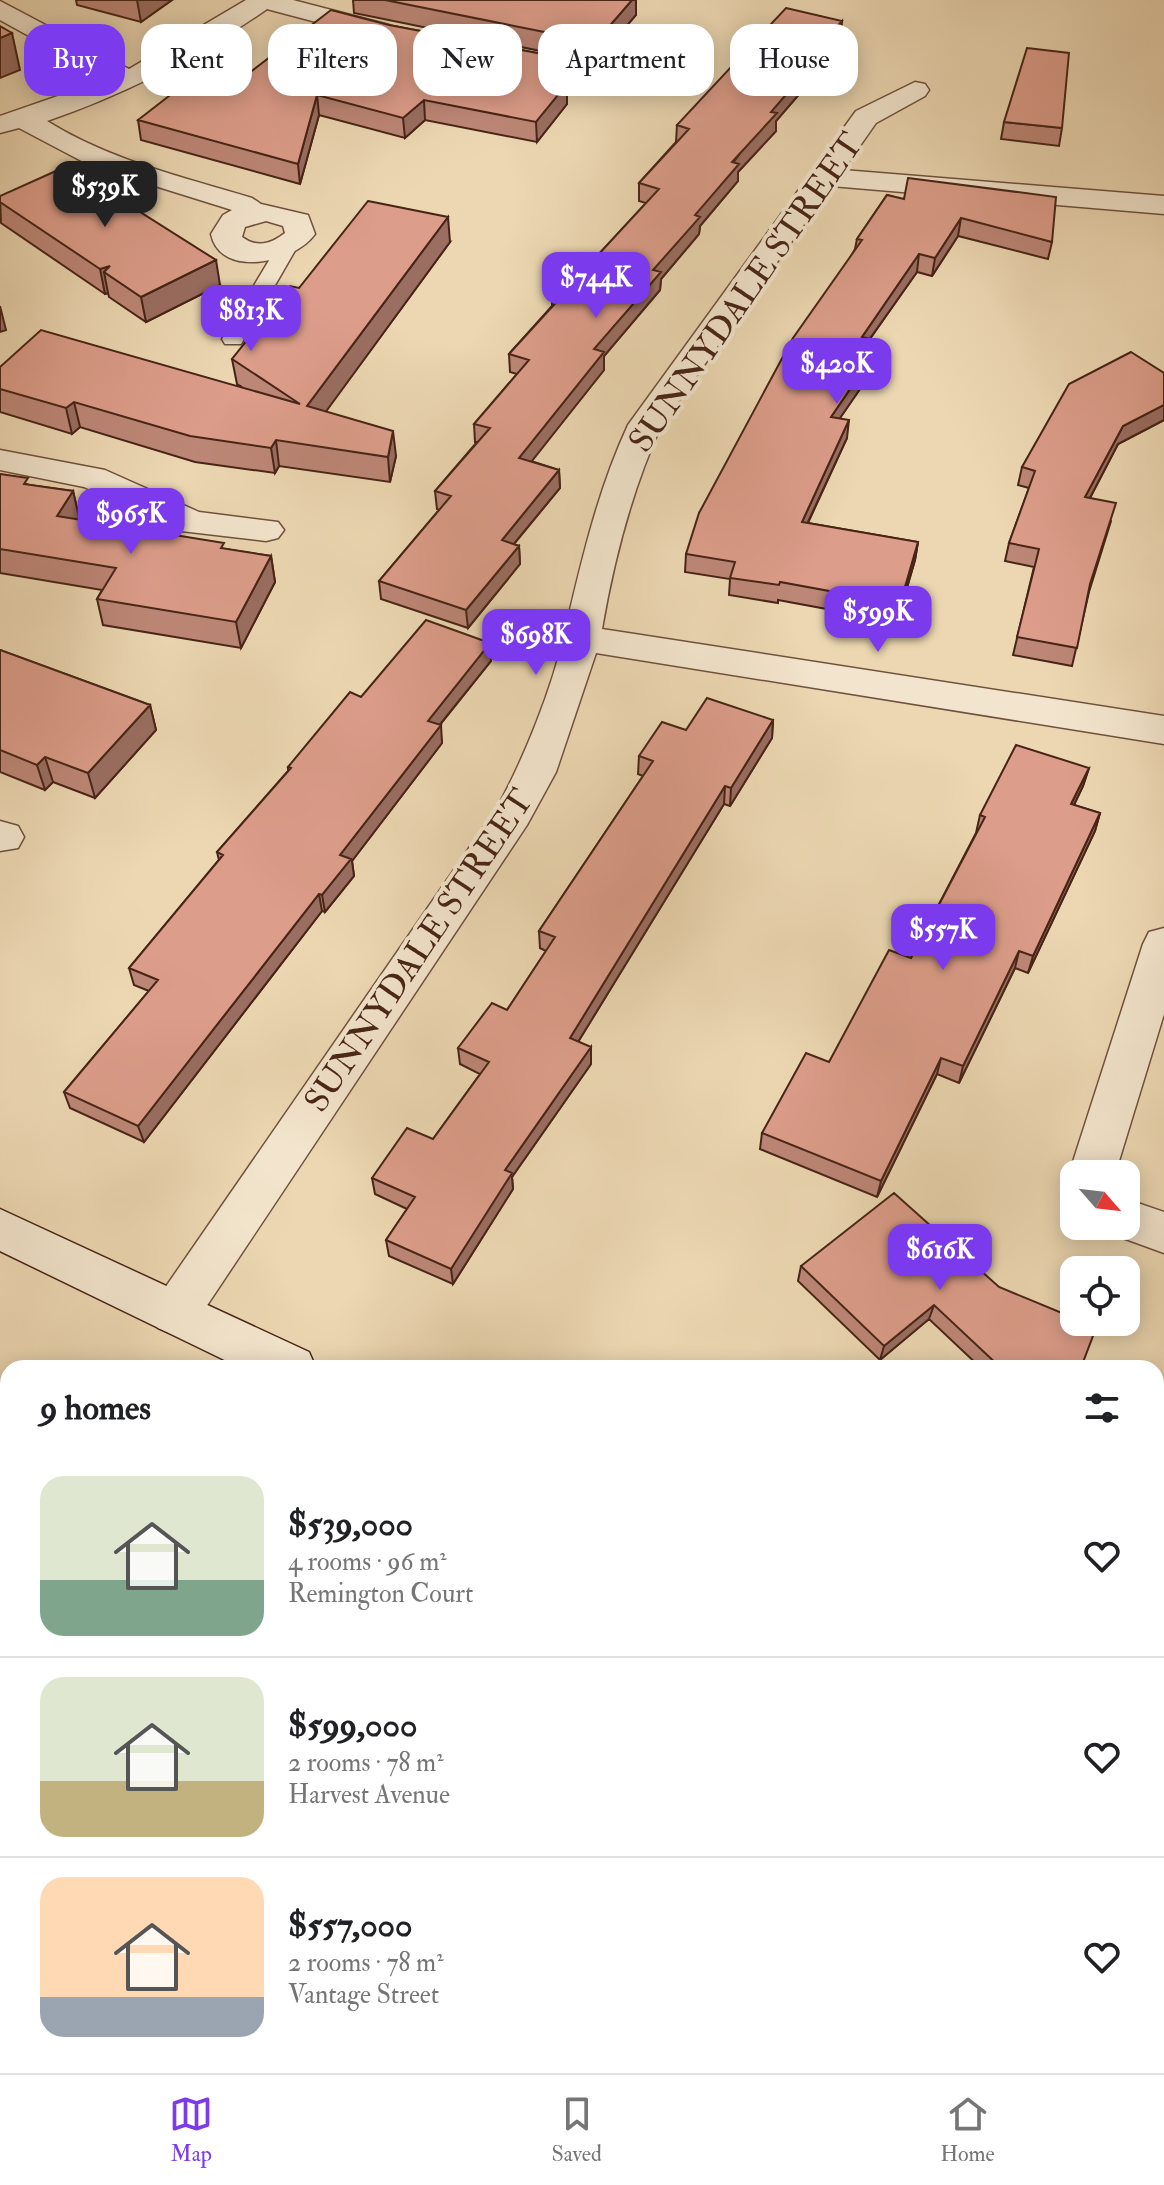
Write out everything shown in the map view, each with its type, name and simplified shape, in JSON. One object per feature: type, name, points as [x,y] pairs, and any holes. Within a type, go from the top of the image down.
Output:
[{"type":"street","points":[[12,122],[129,80],[192,48],[263,0],[407,37]]},
{"type":"street","points":[[10,6],[129,80]]},
{"type":"street","name":"SUNNYDALE STREET","points":[[175,1313],[513,815],[536,772],[582,638],[592,583],[626,466],[645,425],[866,117],[915,90]]},
{"type":"street","points":[[12,122],[93,158],[242,204],[254,213],[228,227],[227,240],[232,246],[264,253],[287,247]]},
{"type":"street","points":[[823,177],[1164,205]]},
{"type":"street","points":[[0,460],[93,478],[193,523],[266,530]]},
{"type":"street","points":[[582,638],[1164,730]]},
{"type":"street","points":[[1096,1160],[1164,944]]},
{"type":"street","points":[[1140,1224],[1164,1233]]},
{"type":"street","points":[[0,1229],[274,1360]]},
{"type":"lane","points":[[233,339],[287,247]]},
{"type":"building","points":[[385,0],[632,0],[611,24],[538,24],[538,31],[522,28],[522,24],[504,24]]},
{"type":"building","points":[[786,8],[842,21],[839,24],[771,24]]},
{"type":"building","points":[[331,10],[385,24],[313,24]]},
{"type":"building","points":[[0,26],[12,33],[0,38]]},
{"type":"building","points":[[397,27],[413,30],[413,96],[522,96],[522,50],[538,53],[538,96],[557,96],[536,122],[424,100],[403,118],[321,96],[397,96]]},
{"type":"building","points":[[1027,48],[1069,53],[1062,128],[1004,122]]},
{"type":"building","points":[[268,58],[268,96],[317,96],[298,164],[138,120],[169,96],[252,96],[252,71]]},
{"type":"building","points":[[730,68],[730,96],[785,96],[771,112],[777,113],[732,162],[739,164],[695,215],[700,217],[653,270],[661,272],[594,349],[604,352],[519,458],[559,470],[502,540],[519,546],[466,610],[379,581],[451,496],[435,491],[490,428],[474,424],[529,360],[509,354],[561,297],[552,295],[590,253],[598,255],[659,189],[639,183],[689,129],[677,125],[704,96],[714,96],[714,85]]},
{"type":"building","points":[[76,162],[123,192],[115,196],[216,260],[141,297],[104,272],[110,266],[100,269],[0,202],[0,196]]},
{"type":"building","points":[[908,178],[1056,197],[1052,242],[961,218],[935,258],[919,254],[862,337],[882,342],[831,417],[849,420],[802,522],[918,542],[900,604],[780,582],[779,585],[730,578],[735,562],[686,554],[699,513],[793,338],[862,240],[857,239],[887,195],[904,199]]},
{"type":"building","points":[[368,201],[448,217],[307,406],[393,431],[388,457],[276,440],[271,448],[190,436],[74,402],[66,408],[0,389],[0,367],[41,330],[300,404],[232,359],[290,286],[299,288]]},
{"type":"building","points":[[1131,352],[1164,373],[1164,405],[1123,426],[1085,497],[1116,503],[1090,584],[1077,648],[1017,637],[1039,549],[1009,543],[1035,471],[1022,467],[1069,384]]},
{"type":"building","points":[[0,474],[28,478],[24,484],[73,491],[57,516],[224,543],[221,548],[271,556],[236,622],[97,599],[116,568],[0,549]]},
{"type":"building","points":[[426,620],[490,643],[428,721],[441,725],[340,855],[351,859],[322,895],[319,894],[138,1126],[64,1092],[158,980],[129,968],[223,855],[217,852],[291,768],[288,767],[350,692],[361,697]]},
{"type":"building","points":[[0,650],[150,705],[88,773],[45,757],[37,765],[0,750]]},
{"type":"building","points":[[707,698],[773,720],[731,788],[725,786],[570,1038],[591,1047],[505,1170],[512,1173],[451,1269],[386,1240],[415,1197],[372,1178],[407,1128],[433,1139],[489,1062],[458,1048],[492,1003],[507,1010],[555,937],[539,931],[653,761],[639,756],[662,722],[686,730]]},
{"type":"building","points":[[1016,745],[1089,768],[1071,804],[1100,813],[1033,956],[1019,951],[963,1066],[941,1058],[881,1181],[762,1133],[806,1053],[829,1062],[889,950],[911,958],[985,817],[980,815]]},
{"type":"building","points":[[894,1193],[999,1287],[1060,1312],[1060,1336],[1093,1336],[1084,1360],[992,1360],[934,1305],[884,1346],[801,1266]]}]
